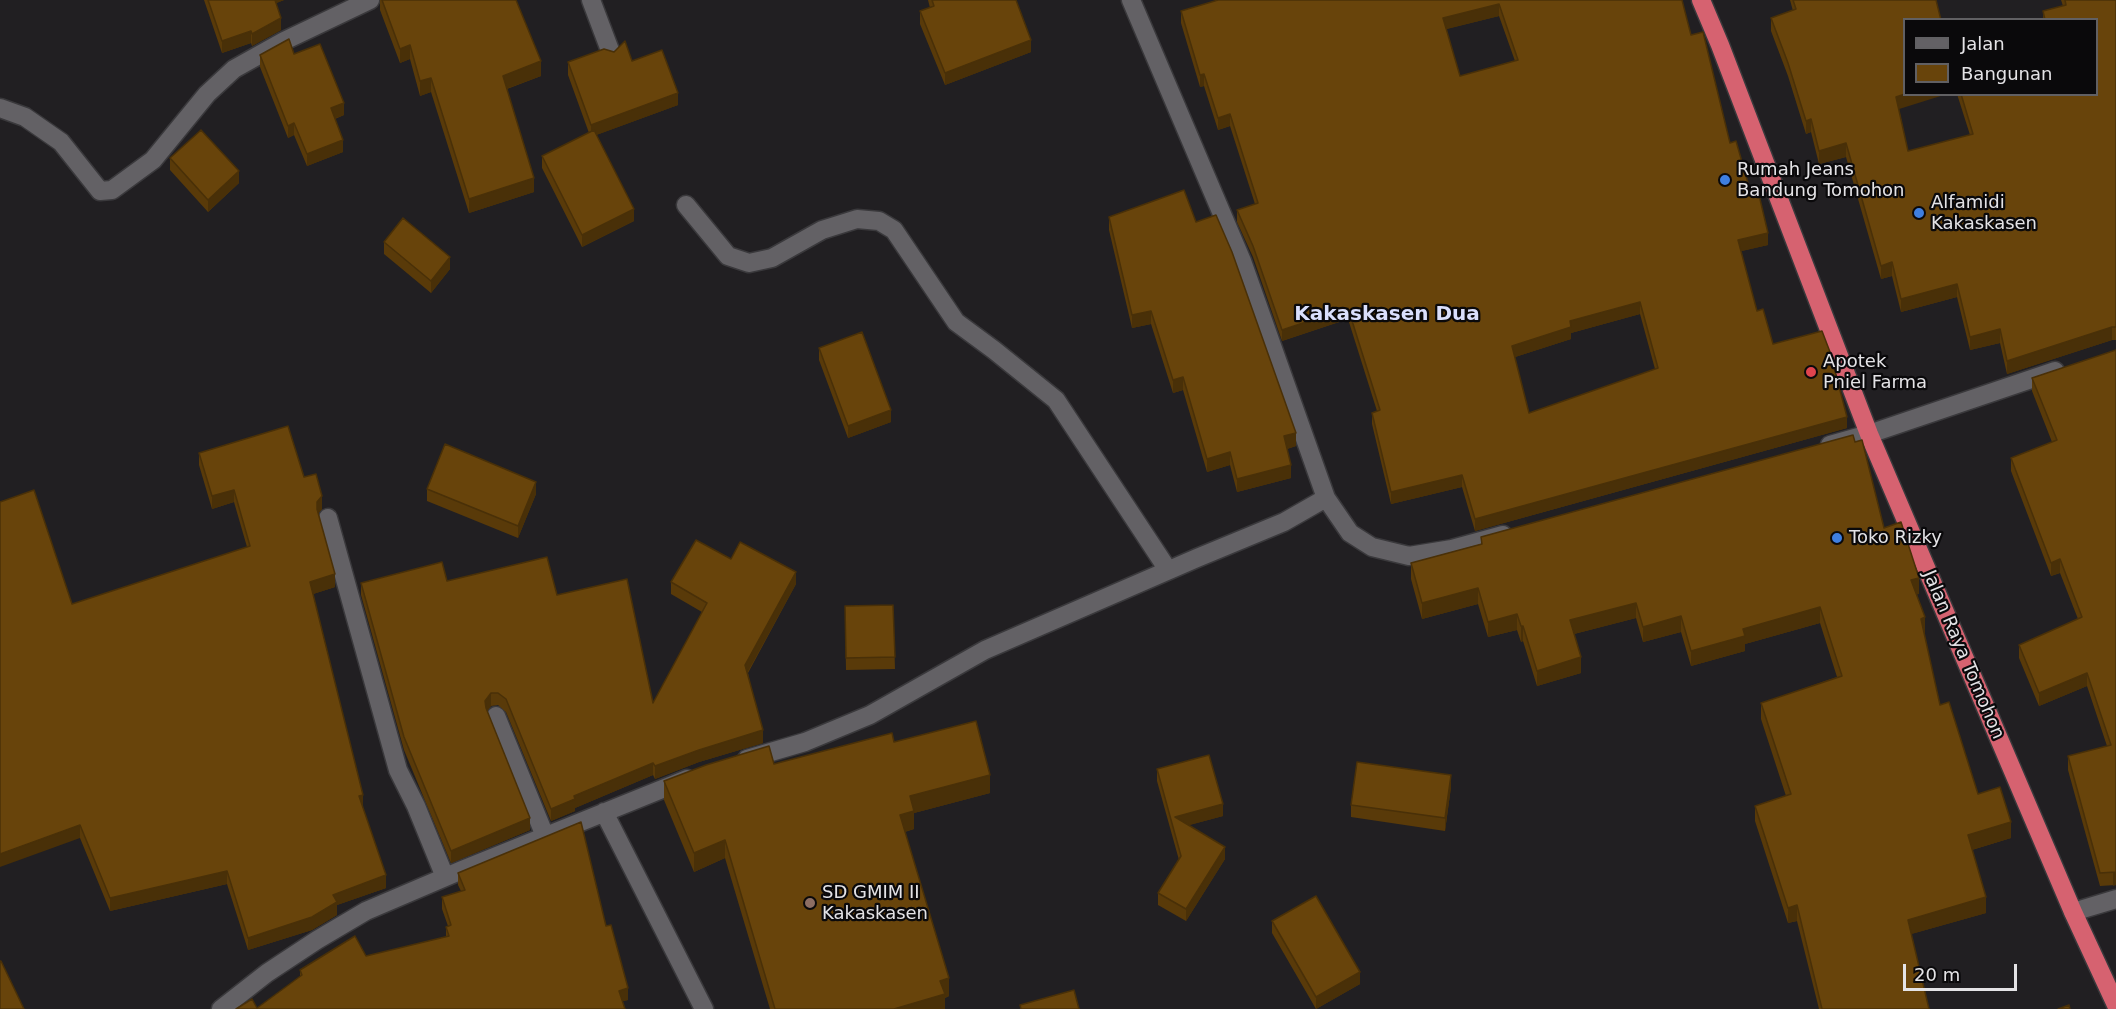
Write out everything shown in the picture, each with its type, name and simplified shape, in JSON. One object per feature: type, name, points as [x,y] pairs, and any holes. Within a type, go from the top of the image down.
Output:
[{"type":"highway","name":"Jalan Raya Tomohon","points":[[1701,0],[1869,434],[2073,912],[2116,1005]]},
{"type":"street","points":[[0,108],[25,117],[61,142],[100,191],[112,190],[153,160],[207,94],[234,69],[370,0]]},
{"type":"street","points":[[591,0],[611,54]]},
{"type":"street","points":[[1133,0],[1242,261],[1326,498],[1350,533],[1372,547],[1409,556],[1452,549],[1520,531]]},
{"type":"street","points":[[686,205],[728,256],[749,263],[772,258],[822,230],[857,219],[879,221],[894,230],[956,322],[1056,400],[1168,570]]},
{"type":"street","points":[[1813,450],[1869,434],[2071,366]]},
{"type":"street","points":[[725,766],[805,742],[870,715],[985,650],[1284,522],[1326,498]]},
{"type":"street","points":[[328,518],[398,770],[416,806],[445,877]]},
{"type":"street","points":[[496,716],[545,836]]},
{"type":"street","points":[[221,1009],[267,973],[366,911],[702,773]]},
{"type":"street","points":[[604,812],[704,1009]]},
{"type":"street","points":[[2073,912],[2116,899]]},
{"type":"building","points":[[208,0],[275,0],[281,18],[252,34],[251,31],[222,41]]},
{"type":"building","points":[[382,0],[516,0],[541,61],[503,76],[534,178],[469,199],[431,78],[420,81],[410,45],[400,49]]},
{"type":"building","points":[[932,0],[1016,0],[1031,40],[945,73],[920,11],[934,6]]},
{"type":"building","points":[[1218,0],[1682,0],[1691,35],[1703,32],[1730,143],[1736,141],[1752,197],[1759,195],[1768,233],[1738,240],[1757,311],[1763,309],[1773,344],[1822,331],[1830,352],[1847,417],[1475,519],[1462,475],[1391,492],[1372,413],[1380,410],[1348,308],[1282,330],[1253,246],[1237,210],[1258,203],[1230,114],[1218,118],[1204,74],[1200,75],[1181,11]],"holes":[[[1499,4],[1518,60],[1460,76],[1443,18]],[[1640,302],[1658,368],[1529,413],[1512,346],[1571,327],[1570,321]]]},
{"type":"building","points":[[1793,0],[1936,0],[1940,18],[1903,18],[1903,95],[1896,97],[1908,151],[1973,134],[1962,96],[2098,96],[2098,18],[2045,18],[2043,11],[2066,5],[2065,0],[2116,0],[2116,327],[2007,361],[2000,329],[1970,337],[1957,284],[1901,299],[1892,262],[1881,266],[1846,143],[1819,151],[1811,119],[1806,121],[1771,18],[1796,9]]},
{"type":"building","points":[[289,39],[294,54],[320,44],[344,103],[331,108],[343,140],[307,154],[294,123],[288,126],[260,55]]},
{"type":"building","points":[[625,41],[632,61],[662,50],[678,93],[591,125],[568,62],[604,49],[614,52]]},
{"type":"building","points":[[201,130],[239,171],[208,200],[170,158]]},
{"type":"building","points":[[594,130],[634,209],[582,235],[542,156]]},
{"type":"building","points":[[1184,190],[1196,222],[1216,215],[1232,252],[1296,433],[1284,436],[1291,465],[1237,479],[1230,452],[1207,459],[1183,377],[1173,380],[1151,311],[1132,315],[1109,217]]},
{"type":"building","points":[[403,218],[450,257],[431,281],[384,242]]},
{"type":"building","points":[[862,332],[891,410],[848,426],[819,348]]},
{"type":"building","points":[[2116,350],[2116,872],[2100,873],[2068,756],[2111,745],[2087,673],[2039,693],[2019,645],[2082,617],[2060,559],[2051,563],[2011,458],[2057,440],[2032,378]]},
{"type":"building","points":[[288,426],[304,477],[316,474],[322,496],[317,502],[317,509],[335,574],[310,582],[363,795],[359,796],[386,875],[333,895],[337,902],[312,917],[248,938],[227,871],[110,898],[80,825],[0,854],[0,502],[34,490],[72,604],[250,546],[234,490],[212,496],[199,453]]},
{"type":"building","points":[[1853,435],[1855,442],[1862,440],[1884,528],[1901,522],[1919,578],[1911,580],[1925,617],[1921,619],[1940,705],[1949,702],[1978,794],[2000,787],[2011,822],[1968,835],[1986,897],[1908,920],[1929,1009],[1822,1009],[1797,905],[1788,908],[1755,806],[1791,794],[1761,703],[1842,676],[1820,607],[1743,629],[1745,636],[1691,651],[1681,616],[1643,627],[1636,603],[1570,620],[1581,657],[1537,671],[1517,614],[1488,622],[1478,588],[1422,603],[1411,563],[1482,544],[1481,537]]},
{"type":"building","points":[[445,444],[536,482],[518,526],[427,489]]},
{"type":"building","points":[[696,540],[731,559],[740,542],[796,572],[745,665],[763,730],[655,766],[653,763],[574,796],[575,799],[551,809],[506,699],[498,693],[491,693],[485,701],[486,708],[530,818],[451,851],[404,737],[361,583],[442,562],[447,581],[547,557],[557,595],[627,579],[653,703],[707,603],[671,582]]},
{"type":"building","points":[[893,605],[895,657],[846,658],[845,606]]},
{"type":"building","points":[[976,721],[990,775],[910,796],[914,811],[900,815],[949,978],[940,981],[945,994],[894,1009],[775,1009],[725,840],[694,853],[664,781],[706,765],[769,746],[774,764],[892,733],[894,742]]},
{"type":"building","points":[[1209,755],[1223,804],[1175,817],[1225,847],[1186,909],[1158,893],[1181,856],[1157,769]]},
{"type":"building","points":[[1357,762],[1451,775],[1445,818],[1351,805]]},
{"type":"building","points":[[581,822],[606,926],[611,925],[628,988],[619,991],[625,1009],[236,1009],[252,999],[257,1008],[302,975],[300,970],[355,936],[366,956],[449,936],[446,927],[451,925],[442,897],[465,890],[458,873]]},
{"type":"building","points":[[1316,896],[1360,972],[1316,997],[1272,921]]},
{"type":"building","points":[[1,961],[24,1009],[0,1009]]},
{"type":"building","points":[[1074,990],[1079,1009],[1021,1009],[1020,1005]]},
{"type":"building","points":[[2069,1005],[2070,1009],[2058,1009]]},
{"type":"place","name":"Rumah Jeans Bandung Tomohon","points":[[1725,180]]},
{"type":"place","name":"Alfamidi Kakaskasen","points":[[1919,213]]},
{"type":"place","name":"Apotek Pniel Farma","points":[[1811,372]]},
{"type":"place","name":"Toko Rizky","points":[[1837,538]]},
{"type":"place","name":"SD GMIM II Kakaskasen","points":[[810,903]]},
{"type":"district","name":"Kakaskasen Dua","points":[[1387,315]]}]
